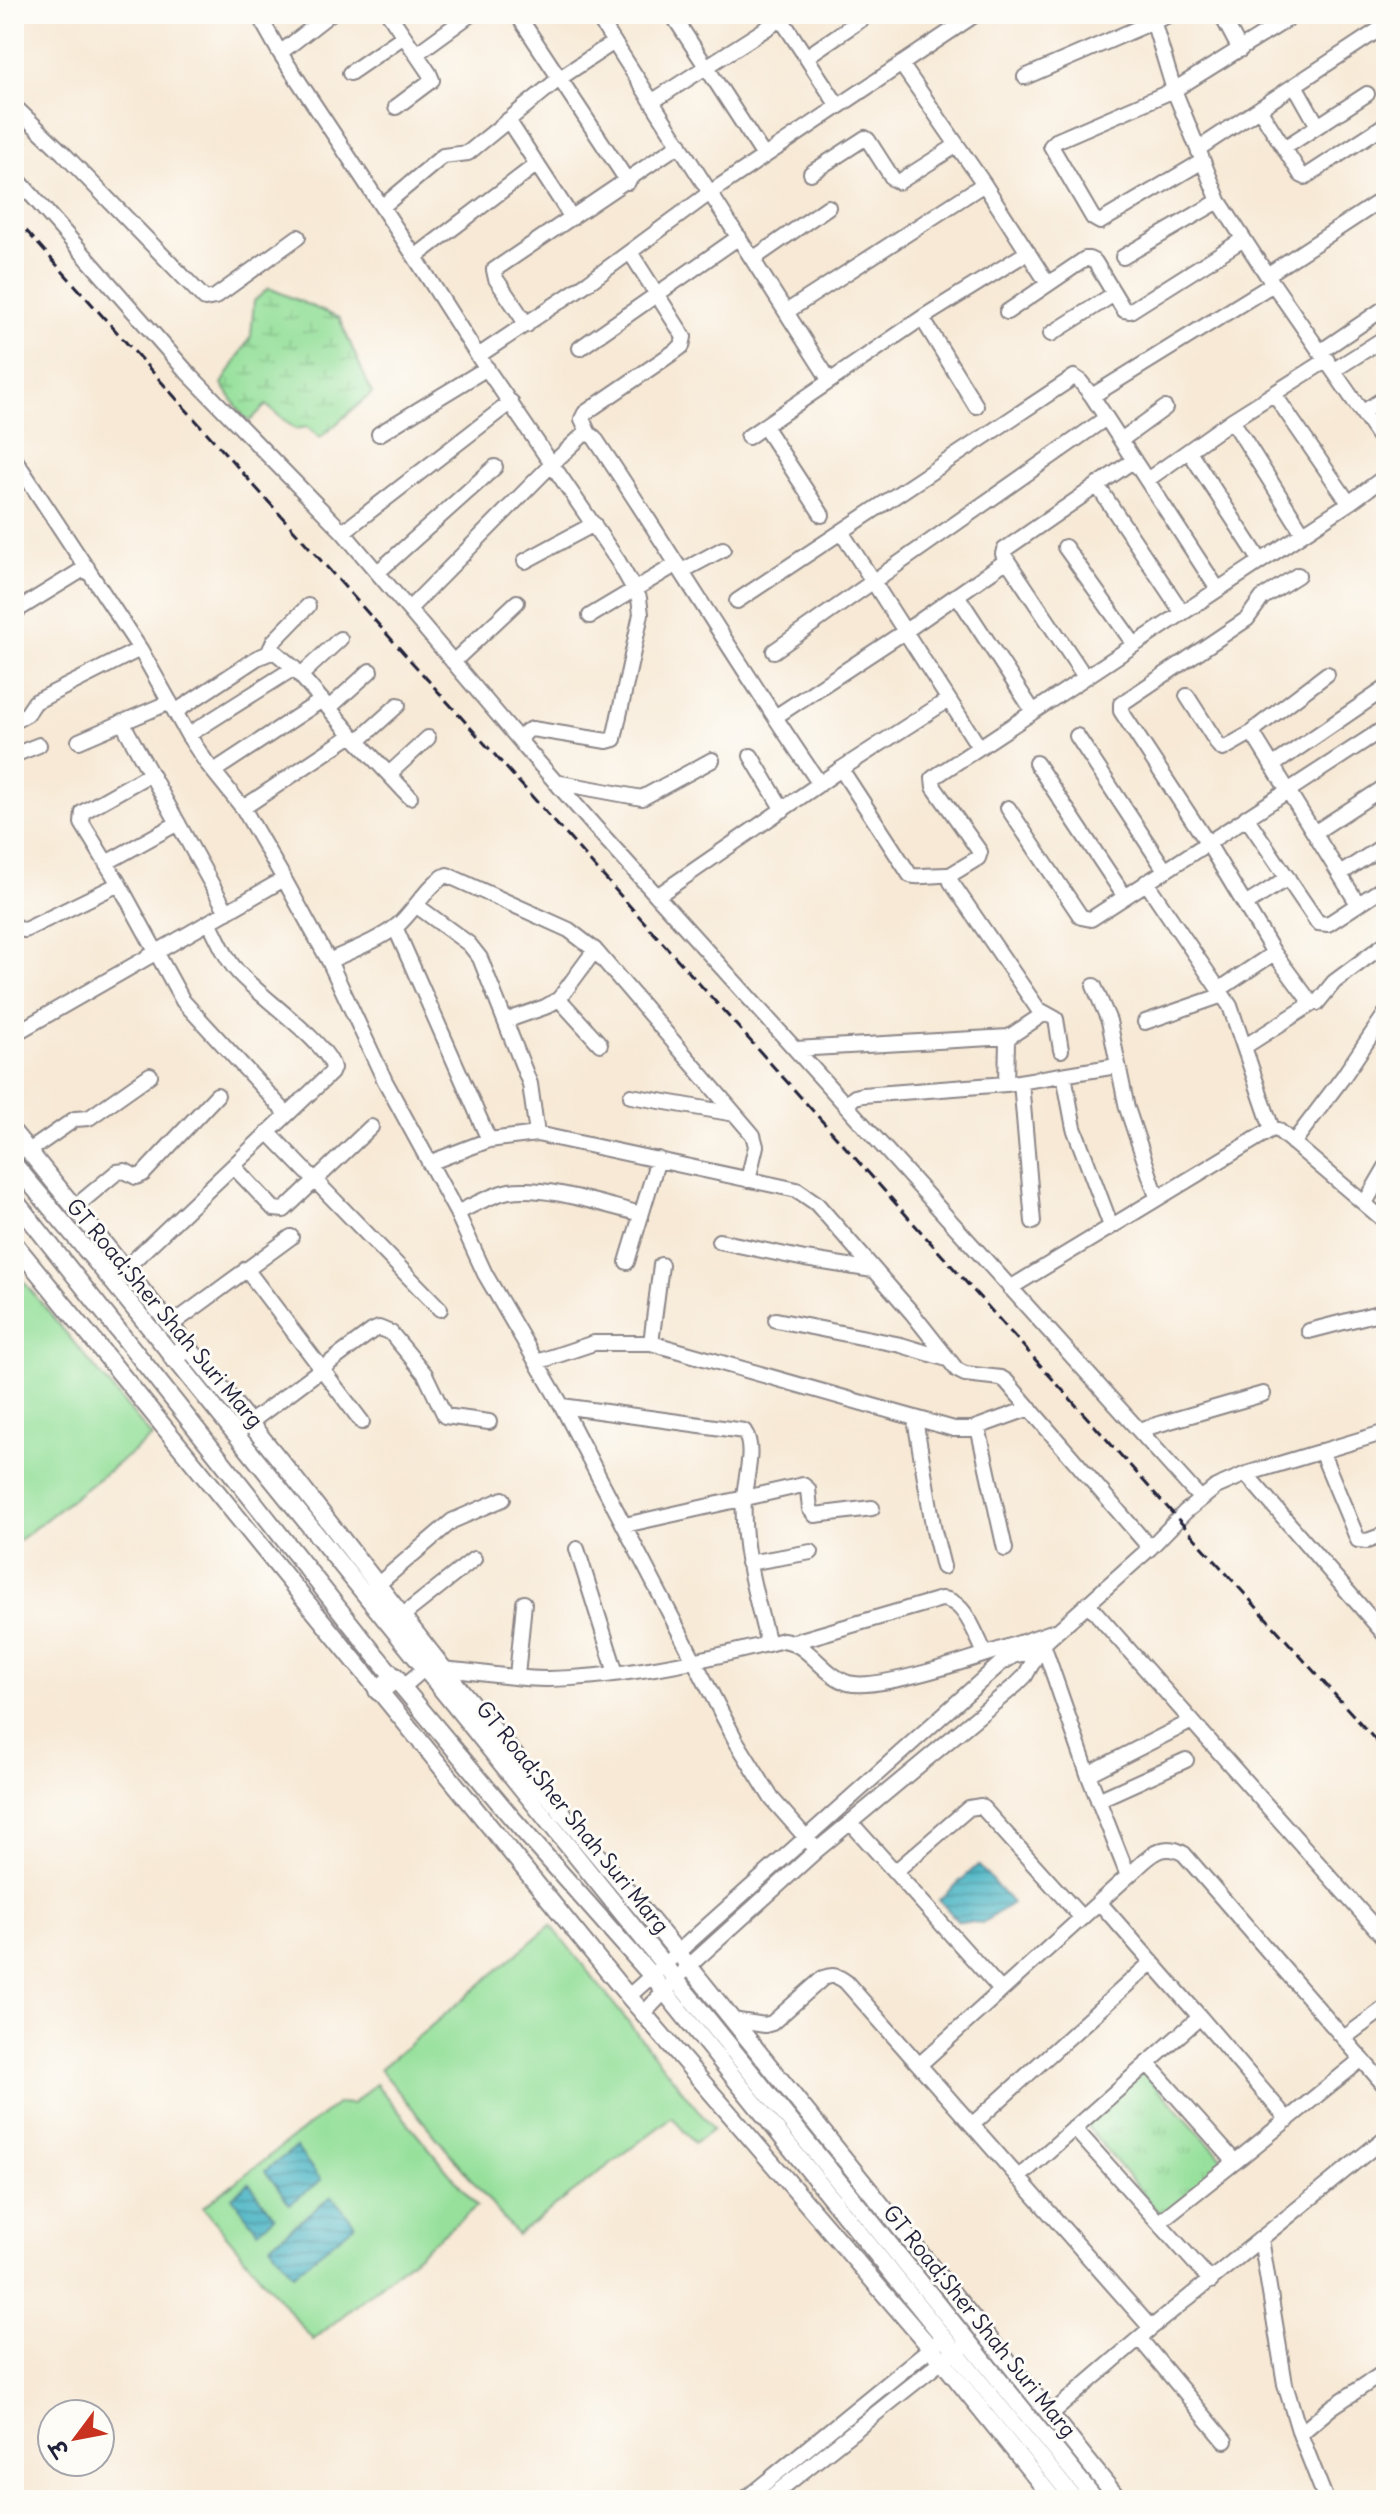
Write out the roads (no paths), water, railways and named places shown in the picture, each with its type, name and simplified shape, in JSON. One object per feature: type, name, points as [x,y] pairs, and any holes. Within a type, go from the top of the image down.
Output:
[{"type":"main road","points":[[14,1133],[75,1207],[118,1274],[171,1325],[181,1352],[249,1422],[372,1590],[402,1616],[434,1668],[689,1966],[1119,2500]]},
{"type":"main road","name":"GT Road;Sher Shah Suri Marg","points":[[14,1164],[118,1274],[181,1352],[236,1433],[372,1590],[434,1668],[657,1970]]},
{"type":"main road","name":"GT Road;Sher Shah Suri Marg","points":[[14,1199],[392,1685],[512,1818],[671,1986],[944,2338],[1075,2500]]},
{"type":"main road","points":[[14,1243],[392,1685],[629,1996],[956,2352],[1054,2500]]},
{"type":"main road","name":"GT Road;Sher Shah Suri Marg","points":[[956,2352],[1096,2500]]},
{"type":"street","points":[[258,14],[280,53],[482,362],[594,524],[642,608],[614,739],[607,741],[532,729],[523,735],[521,742]]},
{"type":"street","points":[[280,53],[330,14]]},
{"type":"street","points":[[389,14],[432,80],[396,107]]},
{"type":"street","points":[[517,14],[628,182]]},
{"type":"street","points":[[596,14],[830,381]]},
{"type":"street","points":[[672,14],[764,156]]},
{"type":"street","points":[[806,57],[869,14]]},
{"type":"street","points":[[379,434],[482,362],[527,325],[711,192],[976,14]]},
{"type":"street","points":[[1025,77],[1153,18],[1171,14]]},
{"type":"street","points":[[1221,14],[1240,50]]},
{"type":"street","points":[[1296,14],[1174,90],[1056,141],[1051,146],[1093,218],[1100,222],[1386,25]]},
{"type":"street","points":[[416,54],[461,17]]},
{"type":"street","points":[[653,101],[779,17],[838,106]]},
{"type":"street","points":[[1153,18],[1174,90],[1219,201],[1242,240],[1363,412],[1381,429],[1386,447]]},
{"type":"street","points":[[350,73],[404,36]]},
{"type":"street","points":[[382,207],[443,156],[464,155],[560,78],[614,42]]},
{"type":"street","points":[[901,64],[1048,284]]},
{"type":"street","points":[[1296,87],[1318,126]]},
{"type":"street","points":[[1284,148],[1367,94]]},
{"type":"street","points":[[14,106],[205,299],[215,297],[298,237]]},
{"type":"street","points":[[1260,110],[1305,177],[1386,124]]},
{"type":"street","points":[[508,120],[572,218]]},
{"type":"street","points":[[811,173],[865,138],[893,179],[899,182],[957,145]]},
{"type":"street","points":[[527,325],[496,279],[494,270],[680,144]]},
{"type":"street","points":[[415,257],[537,164]]},
{"type":"street","points":[[14,175],[187,372],[343,532],[555,782],[1200,1498]]},
{"type":"street","points":[[786,312],[984,184]]},
{"type":"street","points":[[1092,396],[1270,280],[1386,197]]},
{"type":"street","points":[[1123,257],[1219,201]]},
{"type":"street","points":[[753,259],[828,207]]},
{"type":"street","points":[[580,348],[739,237]]},
{"type":"street","points":[[1007,312],[1085,259],[1095,262],[1124,310],[1130,311],[1242,240]]},
{"type":"street","points":[[630,252],[684,337],[682,346],[585,413],[582,419],[820,784]]},
{"type":"street","points":[[748,437],[922,318],[1028,252]]},
{"type":"street","points":[[1051,334],[1114,294]]},
{"type":"street","points":[[1327,361],[1386,307]]},
{"type":"street","points":[[922,318],[976,406]]},
{"type":"street","points":[[1147,480],[1232,420],[1327,361],[1386,337]]},
{"type":"street","points":[[737,601],[1071,379],[1077,378],[1092,396],[1217,588]]},
{"type":"street","points":[[1274,394],[1349,503]]},
{"type":"street","points":[[1363,412],[1386,397]]},
{"type":"street","points":[[343,532],[511,402]]},
{"type":"street","points":[[1121,440],[1165,408]]},
{"type":"street","points":[[774,651],[1106,418]]},
{"type":"street","points":[[1232,420],[1303,533]]},
{"type":"street","points":[[764,426],[822,515]]},
{"type":"street","points":[[409,609],[552,464],[583,435],[589,434]]},
{"type":"street","points":[[1189,451],[1260,560]]},
{"type":"street","points":[[14,458],[140,649],[188,735],[243,808],[284,879],[329,961],[385,1081],[457,1213],[485,1274],[562,1406],[736,1741],[772,1799],[817,1850]]},
{"type":"street","points":[[1085,677],[1006,561],[1004,550],[1134,460]]},
{"type":"street","points":[[378,572],[495,467]]},
{"type":"street","points":[[841,769],[910,875],[950,875],[978,858],[980,852],[934,787],[933,778],[1386,476]]},
{"type":"street","points":[[1097,485],[1182,612]]},
{"type":"street","points":[[525,561],[594,524]]},
{"type":"street","points":[[842,533],[979,747]]},
{"type":"street","points":[[1065,547],[1134,644]]},
{"type":"street","points":[[590,616],[634,590],[723,549]]},
{"type":"street","points":[[775,717],[1006,561]]},
{"type":"street","points":[[14,612],[87,567]]},
{"type":"street","points":[[1298,575],[1262,598],[1247,619],[1120,706],[1274,953],[1313,1003]]},
{"type":"street","points":[[957,595],[1033,711]]},
{"type":"street","points":[[453,662],[517,602]]},
{"type":"street","points":[[269,652],[274,641],[308,606]]},
{"type":"street","points":[[188,735],[297,672],[340,639]]},
{"type":"street","points":[[14,721],[27,714],[35,702],[140,649]]},
{"type":"street","points":[[79,741],[122,722],[172,707],[269,652],[278,653],[410,797]]},
{"type":"street","points":[[214,771],[325,704],[370,671]]},
{"type":"street","points":[[1187,696],[1223,749],[1253,732],[1327,674]]},
{"type":"street","points":[[1272,766],[1386,688]]},
{"type":"street","points":[[657,896],[841,769],[948,700]]},
{"type":"street","points":[[243,808],[355,738],[398,705]]},
{"type":"street","points":[[122,722],[227,912]]},
{"type":"street","points":[[1008,808],[1081,917],[1087,920],[1095,918],[1386,727]]},
{"type":"street","points":[[1253,732],[1358,904]]},
{"type":"street","points":[[1077,736],[1165,870]]},
{"type":"street","points":[[389,774],[428,738]]},
{"type":"street","points":[[14,755],[39,745]]},
{"type":"street","points":[[751,756],[783,810]]},
{"type":"street","points":[[555,782],[642,798],[712,760]]},
{"type":"street","points":[[1036,763],[1125,897]]},
{"type":"street","points":[[150,774],[81,815],[82,823],[183,1001],[287,1114]]},
{"type":"street","points":[[1314,833],[1386,786]]},
{"type":"street","points":[[1246,817],[1321,925],[1328,924],[1385,889]]},
{"type":"street","points":[[106,863],[178,823]]},
{"type":"street","points":[[1340,874],[1386,844]]},
{"type":"street","points":[[329,961],[395,927],[438,880],[447,875],[569,930],[595,950],[755,1139],[748,1180]]},
{"type":"street","points":[[950,875],[951,882],[968,908],[1038,1009],[1056,1019],[1061,1050]]},
{"type":"street","points":[[1245,905],[1288,878]]},
{"type":"street","points":[[14,1034],[284,879]]},
{"type":"street","points":[[1146,882],[1233,1012],[1272,1129]]},
{"type":"street","points":[[14,925],[25,930],[119,884]]},
{"type":"street","points":[[417,906],[475,950],[530,1084],[537,1134]]},
{"type":"street","points":[[118,1274],[333,1068],[332,1062],[285,1014],[238,973],[209,922]]},
{"type":"street","points":[[395,927],[489,1140]]},
{"type":"street","points":[[1244,1047],[1321,999],[1334,982],[1386,943]]},
{"type":"street","points":[[505,1021],[559,999],[595,950]]},
{"type":"street","points":[[1145,1022],[1222,992],[1274,953]]},
{"type":"street","points":[[1094,986],[1109,1021],[1127,1108],[1157,1197]]},
{"type":"street","points":[[559,999],[600,1044]]},
{"type":"street","points":[[795,1049],[1009,1037],[1045,1013]]},
{"type":"street","points":[[1293,1143],[1386,1013]]},
{"type":"street","points":[[1009,1037],[1033,1222]]},
{"type":"street","points":[[846,1105],[863,1095],[1013,1083],[1117,1066]]},
{"type":"street","points":[[29,1151],[75,1119],[89,1118],[150,1075]]},
{"type":"street","points":[[1064,1075],[1074,1128],[1111,1226]]},
{"type":"street","points":[[75,1207],[117,1172],[125,1171],[136,1177],[143,1174],[217,1095]]},
{"type":"street","points":[[631,1096],[735,1114]]},
{"type":"street","points":[[233,1166],[274,1209],[279,1210],[289,1207],[371,1127]]},
{"type":"street","points":[[1010,1288],[1272,1129],[1278,1130],[1386,1222]]},
{"type":"street","points":[[268,1132],[440,1309]]},
{"type":"street","points":[[429,1163],[489,1140],[537,1134],[783,1186],[805,1194],[912,1313],[957,1370],[965,1374],[1003,1378],[1150,1548]]},
{"type":"street","points":[[627,1262],[658,1159]]},
{"type":"street","points":[[1365,1203],[1386,1167]]},
{"type":"street","points":[[457,1213],[516,1190],[568,1196],[641,1214]]},
{"type":"street","points":[[171,1325],[291,1237]]},
{"type":"street","points":[[719,1241],[873,1270]]},
{"type":"street","points":[[651,1343],[661,1265]]},
{"type":"street","points":[[246,1269],[362,1422]]},
{"type":"street","points":[[1309,1331],[1386,1311]]},
{"type":"street","points":[[776,1320],[901,1345],[948,1359]]},
{"type":"street","points":[[236,1433],[372,1331],[383,1328],[391,1333],[425,1374],[445,1416],[489,1422]]},
{"type":"street","points":[[537,1362],[594,1343],[651,1343],[954,1429],[978,1427],[1030,1408]]},
{"type":"street","points":[[1139,1430],[1263,1394]]},
{"type":"street","points":[[562,1406],[744,1431],[750,1446],[744,1500],[748,1563],[768,1644]]},
{"type":"street","points":[[915,1419],[943,1567]]},
{"type":"street","points":[[978,1427],[1005,1549]]},
{"type":"street","points":[[644,2013],[689,1966],[817,1850],[1017,1684],[1031,1667],[1041,1647],[1200,1498],[1224,1482],[1246,1474],[1386,1432]]},
{"type":"street","points":[[1321,1451],[1358,1540],[1367,1541],[1386,1534]]},
{"type":"street","points":[[1246,1474],[1386,1636]]},
{"type":"street","points":[[625,1525],[803,1485],[808,1489],[810,1509],[815,1515],[872,1508]]},
{"type":"street","points":[[372,1590],[452,1521],[503,1499]]},
{"type":"street","points":[[577,1549],[616,1673]]},
{"type":"street","points":[[748,1563],[811,1552]]},
{"type":"street","points":[[402,1616],[474,1559]]},
{"type":"street","points":[[392,1685],[434,1668],[547,1679],[616,1673],[783,1640],[794,1642],[941,1599],[958,1604],[985,1653]]},
{"type":"street","points":[[517,1676],[524,1603]]},
{"type":"street","points":[[1088,1604],[1386,1940]]},
{"type":"street","points":[[794,1642],[828,1672],[857,1685],[885,1683],[1059,1629]]},
{"type":"street","points":[[1041,1647],[1128,1876]]},
{"type":"street","points":[[629,1996],[1000,1664],[1013,1656],[1041,1647]]},
{"type":"street","points":[[1088,1774],[1192,1721]]},
{"type":"street","points":[[1098,1800],[1186,1760]]},
{"type":"street","points":[[896,1871],[969,1808],[981,1806],[1082,1918]]},
{"type":"street","points":[[851,1823],[1001,1990]]},
{"type":"street","points":[[919,2065],[1128,1876],[1166,1847],[1184,1854],[1385,2084]]},
{"type":"street","points":[[1099,1902],[1288,2120]]},
{"type":"street","points":[[973,2124],[1152,1962]]},
{"type":"street","points":[[732,2020],[765,2025],[772,2023],[823,1978],[831,1975],[846,1982],[1151,2328]]},
{"type":"street","points":[[1344,2038],[1386,2007]]},
{"type":"street","points":[[1018,2178],[1200,2017]]},
{"type":"street","points":[[1159,2222],[1362,2059]]},
{"type":"street","points":[[1147,2063],[1235,2162]]},
{"type":"street","points":[[1074,2128],[1211,2281]]},
{"type":"street","points":[[1050,2415],[1151,2328],[1386,2137]]},
{"type":"street","points":[[1261,2239],[1285,2384],[1300,2434],[1326,2500]]},
{"type":"street","points":[[744,2500],[944,2338]]},
{"type":"street","points":[[1139,2338],[1225,2441]]},
{"type":"street","points":[[767,2500],[956,2352]]},
{"type":"street","points":[[1300,2434],[1332,2407],[1386,2371]]},
{"type":"water","points":[[978,1865],[1012,1903],[982,1923],[958,1921],[939,1900]]},
{"type":"water","points":[[296,2147],[321,2180],[290,2204],[265,2171]]},
{"type":"water","points":[[249,2183],[275,2217],[258,2231],[232,2197]]},
{"type":"water","points":[[332,2196],[355,2225],[293,2274],[270,2245]]},
{"type":"railway","points":[[14,217],[1386,1752]]}]
